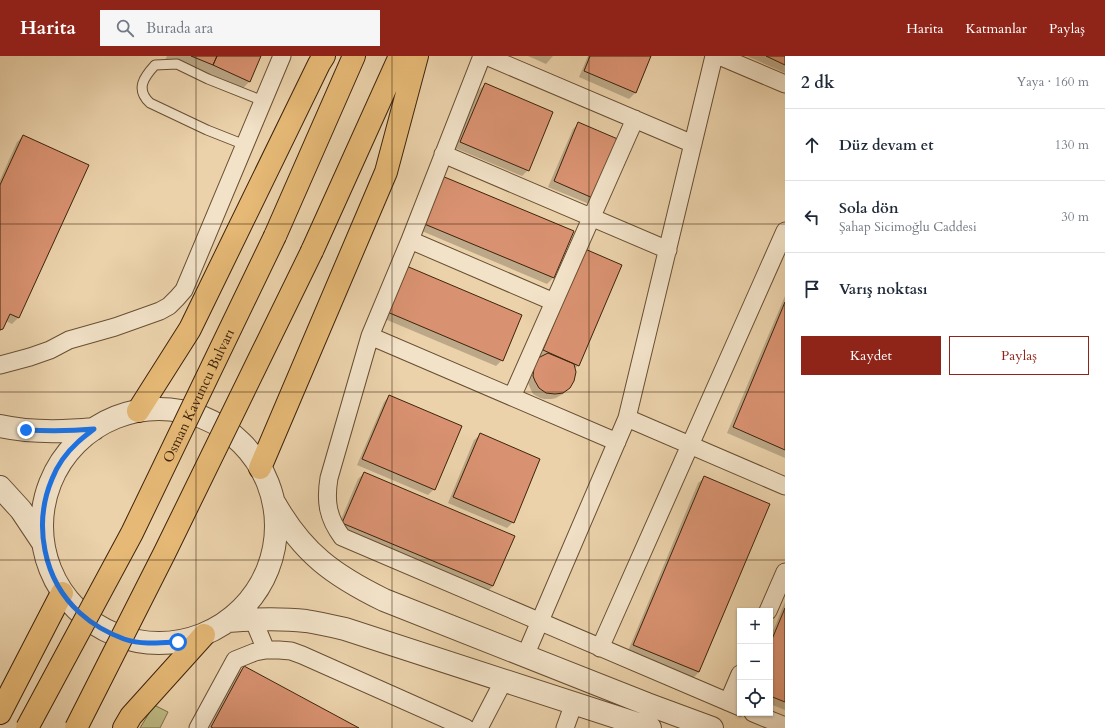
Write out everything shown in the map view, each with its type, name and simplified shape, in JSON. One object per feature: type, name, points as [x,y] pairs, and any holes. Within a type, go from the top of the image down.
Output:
[{"type":"highway","points":[[138,411],[190,329],[315,71],[324,56]]},
{"type":"highway","name":"Osman Kavuncu Bulvarı","points":[[27,728],[132,533],[275,236],[354,56]]},
{"type":"highway","points":[[76,728],[165,552],[312,251],[400,56]]},
{"type":"highway","points":[[260,468],[386,172],[417,56]]},
{"type":"highway","points":[[0,713],[62,593]]},
{"type":"highway","points":[[124,728],[131,716],[204,635]]},
{"type":"street","points":[[0,365],[30,358],[69,340],[115,327],[155,313],[169,306],[177,298],[184,290],[282,56]]},
{"type":"street","points":[[482,56],[410,240],[370,336],[327,488],[328,508],[331,518],[342,537],[734,705],[739,680]]},
{"type":"street","points":[[486,56],[693,144]]},
{"type":"street","points":[[525,656],[628,418],[714,56]]},
{"type":"street","points":[[719,56],[785,84]]},
{"type":"street","points":[[512,397],[635,119]]},
{"type":"street","points":[[444,154],[668,250]]},
{"type":"street","points":[[600,648],[785,231]]},
{"type":"street","points":[[410,240],[554,302]]},
{"type":"street","points":[[370,336],[618,442]]},
{"type":"street","points":[[166,409],[195,415],[221,427],[243,445],[260,468],[268,484],[273,502],[276,529],[272,556],[262,581],[247,603],[228,621],[204,635],[178,642],[152,644],[126,639],[101,629],[80,613],[62,593],[50,569],[43,543],[42,521],[45,499],[52,478],[63,459],[77,442],[94,429],[115,418],[138,411],[166,409]]},
{"type":"street","points":[[628,418],[785,486]]},
{"type":"street","points":[[0,426],[26,430],[49,431],[94,429]]},
{"type":"street","points":[[0,487],[21,510],[43,543]]},
{"type":"street","points":[[273,502],[289,527],[304,546],[344,580],[384,600],[525,656],[646,719]]},
{"type":"street","points":[[769,608],[785,572]]},
{"type":"street","points":[[253,619],[266,650]]},
{"type":"street","points":[[228,621],[279,619],[305,621],[345,629],[574,703],[646,719],[712,728]]},
{"type":"street","points":[[198,728],[235,660],[250,653],[266,650],[291,651],[302,655],[466,728]]},
{"type":"street","points":[[478,728],[504,680]]},
{"type":"street","points":[[565,728],[574,703]]},
{"type":"street","points":[[761,716],[785,726]]},
{"type":"lane","points":[[245,144],[207,130],[150,103],[143,94],[142,87],[144,80],[156,60],[177,64],[208,79],[263,101]]},
{"type":"shaded area","points":[[154,705],[168,712],[160,728],[140,728]]},
{"type":"building","points":[[191,56],[217,56],[213,65]]},
{"type":"building","points":[[217,56],[261,56],[250,82],[213,65]]},
{"type":"building","points":[[590,56],[651,56],[636,93],[584,71]]},
{"type":"building","points":[[766,56],[785,56],[785,65]]},
{"type":"building","points":[[485,83],[553,112],[529,171],[460,142]]},
{"type":"building","points":[[578,122],[620,140],[595,199],[554,181]]},
{"type":"building","points":[[23,135],[89,165],[19,318],[10,314],[3,329],[0,330],[0,185]]},
{"type":"building","points":[[442,176],[574,231],[554,278],[422,223]]},
{"type":"building","points":[[585,249],[622,265],[579,366],[543,350]]},
{"type":"building","points":[[404,265],[522,315],[503,361],[385,311]]},
{"type":"building","points":[[785,302],[785,450],[733,427]]},
{"type":"building","points":[[548,353],[574,364],[576,372],[574,381],[570,388],[563,393],[546,393],[539,388],[533,376],[537,360]]},
{"type":"building","points":[[389,395],[462,426],[435,490],[362,459]]},
{"type":"building","points":[[480,433],[540,459],[514,523],[453,497]]},
{"type":"building","points":[[364,472],[515,536],[493,586],[342,523]]},
{"type":"building","points":[[704,476],[770,504],[699,672],[633,645]]},
{"type":"building","points":[[785,608],[785,702],[773,697],[773,637]]},
{"type":"building","points":[[244,666],[359,728],[211,727]]},
{"type":"route","points":[[26,430],[72,431],[94,429],[77,442],[63,459],[52,478],[45,499],[42,521],[43,543],[50,569],[62,593],[80,613],[101,629],[126,639],[152,644],[178,642]]}]
